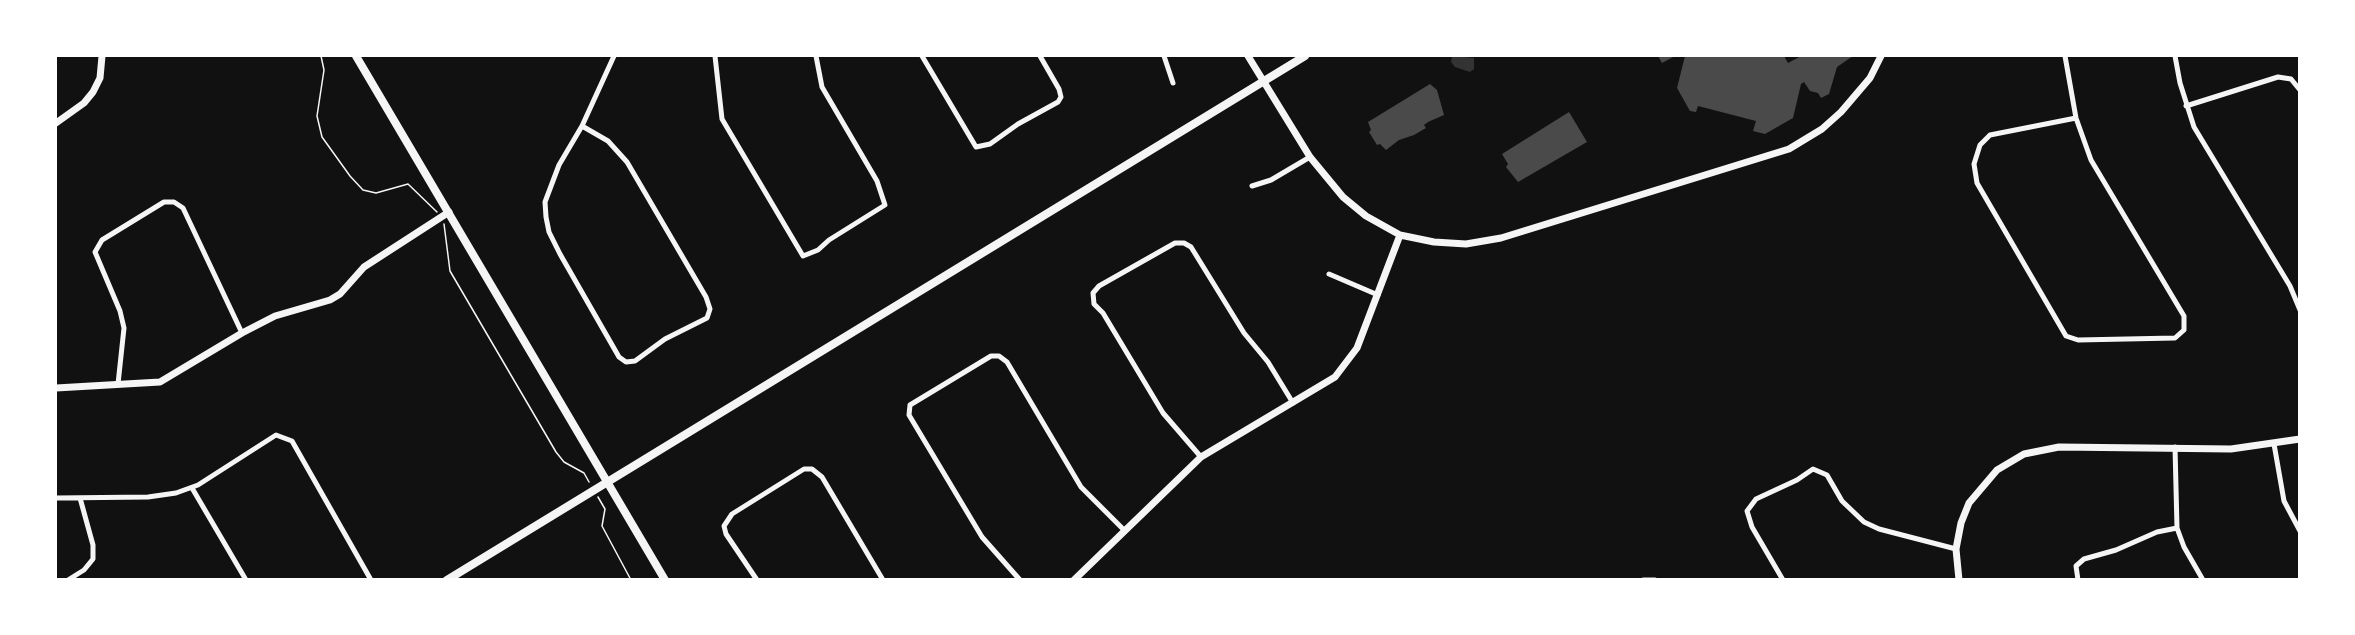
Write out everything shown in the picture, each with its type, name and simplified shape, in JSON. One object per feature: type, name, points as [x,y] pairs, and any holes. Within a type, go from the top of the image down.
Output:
[{"type":"main road","points":[[356,56],[665,579]]},
{"type":"main road","points":[[447,579],[1305,56]]},
{"type":"street","points":[[56,123],[84,103],[93,92],[100,78],[102,56]]},
{"type":"street","points":[[582,126],[608,141],[627,162],[706,297],[710,309],[707,318],[675,333],[640,359],[629,363],[619,357],[560,254],[549,232],[546,217],[548,191],[559,165],[582,126],[614,56]]},
{"type":"street","points":[[715,56],[722,119],[803,256],[818,250],[829,240],[885,205],[877,181],[822,87],[816,56]]},
{"type":"street","points":[[922,56],[976,147],[990,144],[1018,124],[1058,102],[1061,97],[1059,89],[1040,56]]},
{"type":"street","points":[[1164,56],[1173,83]]},
{"type":"street","points":[[1248,56],[1310,157],[1343,197],[1366,216],[1400,235],[1450,244],[1476,243],[1501,238],[1789,149],[1822,129],[1841,112],[1870,78],[1881,56]]},
{"type":"street","points":[[2065,56],[2076,117],[2103,182],[2184,316],[2184,330],[2175,338],[2078,340],[2066,336],[1977,183],[1974,164],[1980,145],[1990,135],[2076,117]]},
{"type":"street","points":[[2175,56],[2186,106],[2194,127],[2290,286],[2300,310]]},
{"type":"street","points":[[2186,106],[2278,77],[2291,79],[2300,90]]},
{"type":"street","points":[[1252,186],[1271,180],[1310,157]]},
{"type":"street","points":[[118,384],[124,328],[117,302],[95,252],[102,240],[164,202],[174,202],[183,208],[242,333]]},
{"type":"street","points":[[56,388],[160,382],[275,316],[330,300],[364,267],[449,212]]},
{"type":"street","points":[[1074,579],[1201,457],[1331,380],[1350,360],[1378,295],[1400,235]]},
{"type":"street","points":[[1201,457],[1163,413],[1104,314],[1094,304],[1093,293],[1099,286],[1174,243],[1184,243],[1191,247],[1244,333],[1268,362],[1293,403]]},
{"type":"street","points":[[1329,274],[1378,295]]},
{"type":"street","points":[[1020,579],[982,537],[909,415],[910,405],[991,357],[999,356],[1007,362],[1081,487],[1124,530]]},
{"type":"street","points":[[56,498],[148,497],[192,488],[276,435],[292,441],[371,579]]},
{"type":"street","points":[[1959,579],[1956,549],[1961,522],[1973,495],[1997,470],[2019,456],[2059,447],[2231,449],[2300,440]]},
{"type":"street","points":[[2274,444],[2284,501],[2300,531]]},
{"type":"street","points":[[2175,447],[2177,528],[2184,547],[2203,579]]},
{"type":"street","points":[[757,579],[726,534],[724,526],[732,513],[804,469],[812,469],[822,477],[883,579]]},
{"type":"street","points":[[1783,579],[1752,527],[1747,511],[1756,499],[1797,480],[1813,469],[1827,475],[1842,501],[1864,522],[1879,529],[1956,549]]},
{"type":"street","points":[[192,488],[246,579]]},
{"type":"street","points":[[68,579],[84,570],[93,559],[93,545],[80,498]]},
{"type":"street","points":[[2078,579],[2076,566],[2084,559],[2116,550],[2157,532],[2177,528]]},
{"type":"street","points":[[1643,579],[1654,579]]},
{"type":"path","points":[[321,56],[324,70],[318,116],[322,137],[350,176],[363,190],[376,194],[393,186],[408,184],[416,189],[430,208],[436,210]]},
{"type":"path","points":[[445,225],[450,271],[556,452],[564,462],[584,473]]},
{"type":"path","points":[[605,509],[602,526],[631,579]]},
{"type":"shaded area","points":[[1452,56],[1474,58],[1474,69],[1470,72],[1455,67],[1451,62]]},
{"type":"building","points":[[1658,56],[1675,56],[1662,63]]},
{"type":"building","points":[[1685,56],[1784,56],[1788,63],[1801,56],[1853,56],[1837,67],[1829,94],[1821,98],[1818,93],[1810,91],[1804,82],[1801,84],[1793,118],[1765,134],[1753,131],[1756,121],[1698,106],[1696,112],[1690,111],[1677,88]]},
{"type":"building","points":[[1430,84],[1437,90],[1444,115],[1428,122],[1424,125],[1426,128],[1399,140],[1386,150],[1380,144],[1377,145],[1369,132],[1371,130],[1368,122]]},
{"type":"building","points":[[1569,112],[1587,142],[1518,182],[1506,167],[1508,164],[1502,154]]}]
